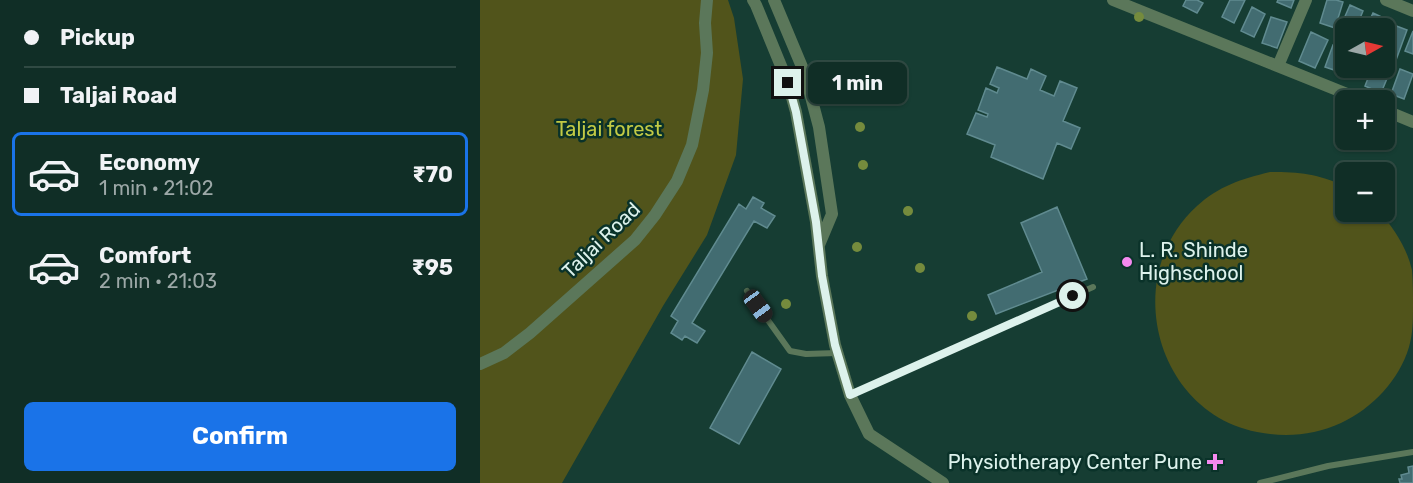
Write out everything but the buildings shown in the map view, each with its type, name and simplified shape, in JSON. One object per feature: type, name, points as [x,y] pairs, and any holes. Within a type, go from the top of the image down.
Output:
[{"type":"street","name":"Taljai Road","points":[[480,364],[504,353],[530,333],[635,240],[678,181],[692,145],[703,90],[707,53],[705,23],[707,0]]},
{"type":"street","points":[[753,0],[788,83],[796,112],[816,222],[822,276],[837,353],[850,395],[869,434],[944,483]]},
{"type":"street","points":[[774,0],[805,74],[819,127],[832,214],[818,246]]},
{"type":"street","points":[[1113,0],[1337,90]]},
{"type":"street","points":[[1278,66],[1306,0]]},
{"type":"street","points":[[1386,0],[1413,11]]},
{"type":"street","points":[[1395,115],[1413,122]]},
{"type":"lane","points":[[850,395],[1094,286]]},
{"type":"lane","points":[[747,291],[790,351],[806,354],[837,353]]},
{"type":"lane","points":[[1260,483],[1328,466],[1413,452]]},
{"type":"green space","name":"Taljai forest","points":[[480,0],[728,0],[734,18],[743,79],[736,155],[707,235],[663,306],[562,483],[480,483]]},
{"type":"green space","points":[[1270,172],[1291,172],[1309,174],[1335,182],[1335,222],[1387,222],[1407,254],[1412,270],[1413,311],[1411,337],[1405,359],[1392,382],[1374,401],[1353,417],[1331,427],[1300,434],[1279,435],[1257,432],[1222,419],[1194,398],[1173,370],[1160,338],[1155,303],[1160,268],[1173,235],[1197,206],[1214,193],[1249,177]]},
{"type":"place","name":"L. R. Shinde Highschool","points":[[1127,262]]},
{"type":"place","name":"Physiotherapy Center Pune","points":[[1215,462]]},
{"type":"route","points":[[788,83],[796,112],[816,222],[822,276],[835,345],[850,395],[1073,296]]}]
